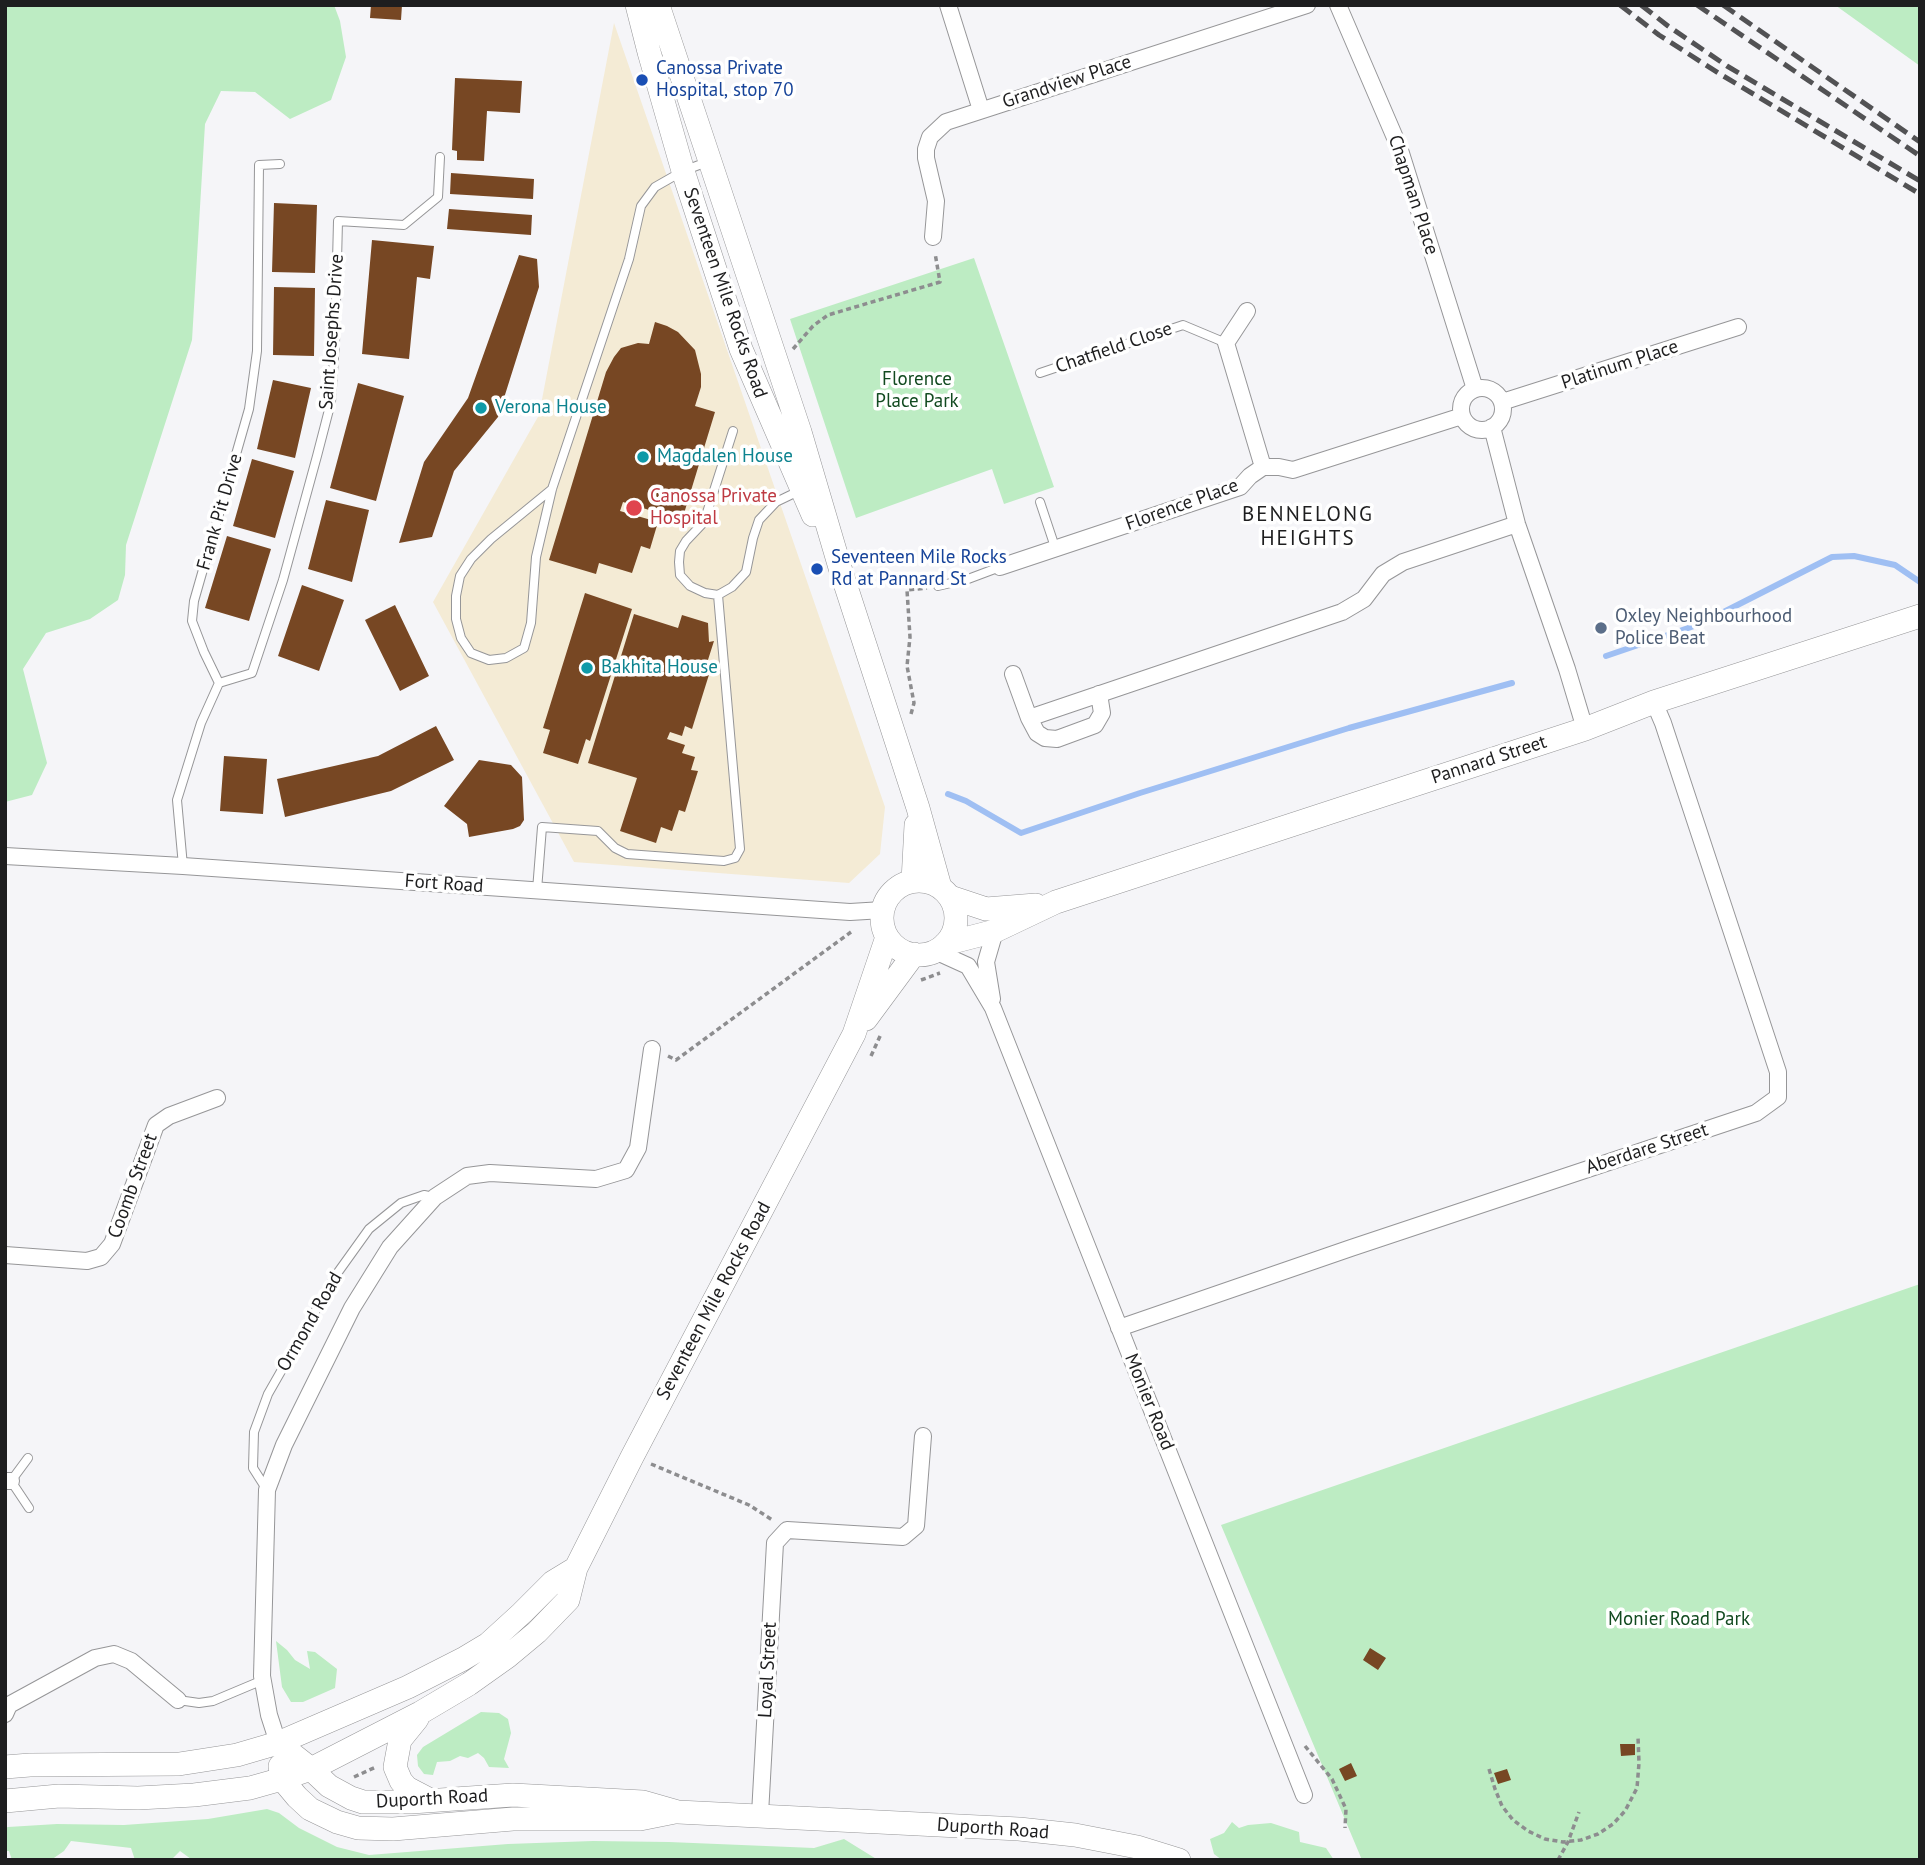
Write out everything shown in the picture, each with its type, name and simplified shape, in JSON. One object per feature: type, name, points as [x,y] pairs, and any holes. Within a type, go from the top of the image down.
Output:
[{"type":"main road","name":"Seventeen Mile Rocks Road","points":[[637,5],[683,171],[741,349],[801,490],[841,571]]},
{"type":"main road","name":"Seventeen Mile Rocks Road","points":[[658,5],[800,432],[841,571],[945,892]]},
{"type":"main road","name":"Pannard Street","points":[[935,955],[1056,902],[1920,616]]},
{"type":"main road","name":"Seventeen Mile Rocks Road","points":[[913,881],[918,808]]},
{"type":"main road","points":[[913,881],[922,881],[945,892],[956,918],[953,932],[935,955],[902,950],[887,937],[883,928],[883,910],[890,894],[913,881]]},
{"type":"main road","name":"Pannard Street","points":[[945,892],[986,909],[1056,902]]},
{"type":"main road","name":"Seventeen Mile Rocks Road","points":[[5,1801],[59,1796],[138,1798],[194,1795],[250,1788],[282,1779],[311,1769],[420,1713],[469,1684],[537,1632],[568,1600],[576,1568],[632,1457],[854,1034],[887,937]]},
{"type":"main road","name":"Seventeen Mile Rocks Road","points":[[854,1034],[935,955]]},
{"type":"main road","name":"Seventeen Mile Rocks Road","points":[[5,1767],[179,1764],[237,1755],[278,1742],[408,1687],[463,1659],[488,1644],[553,1582],[576,1568]]},
{"type":"main road","points":[[420,1713],[400,1740],[395,1767],[401,1782],[407,1788],[431,1801]]},
{"type":"main road","points":[[278,1742],[282,1779]]},
{"type":"main road","name":"Duporth Road","points":[[278,1742],[329,1786],[363,1802],[431,1801],[513,1795],[643,1802],[678,1812]]},
{"type":"main road","name":"Duporth Road","points":[[282,1779],[310,1809],[328,1819],[358,1828],[393,1829],[513,1819],[640,1819],[678,1812],[760,1814],[1019,1829],[1075,1835],[1137,1847],[1179,1860]]},
{"type":"street","points":[[948,5],[981,110]]},
{"type":"street","name":"Grandview Place","points":[[933,237],[936,201],[926,149],[930,137],[946,122],[1307,5]]},
{"type":"street","name":"Chapman Place","points":[[1338,5],[1399,147],[1475,389]]},
{"type":"street","points":[[1247,311],[1226,344],[1263,467],[1293,470],[1462,416]]},
{"type":"street","name":"Platinum Place","points":[[1502,402],[1738,327]]},
{"type":"street","points":[[1475,389],[1491,390],[1502,402],[1500,419],[1485,430],[1471,427],[1462,416],[1461,402],[1475,389]]},
{"type":"street","points":[[1492,427],[1517,524],[1585,729]]},
{"type":"street","name":"Florence Place","points":[[1000,567],[1240,487],[1263,467]]},
{"type":"street","points":[[1029,718],[1342,612],[1364,599],[1383,574],[1404,562],[1517,524]]},
{"type":"street","points":[[1013,674],[1029,718],[1037,733],[1045,738],[1057,738],[1095,725],[1101,713],[1099,694]]},
{"type":"street","name":"Aberdare Street","points":[[1119,1328],[1756,1113],[1778,1097],[1778,1072],[1654,702]]},
{"type":"street","name":"Fort Road","points":[[5,856],[850,912],[883,910]]},
{"type":"street","name":"Monier Road","points":[[993,1008],[986,962],[995,931]]},
{"type":"street","name":"Monier Road","points":[[935,955],[968,966],[993,1008],[1304,1795]]},
{"type":"street","name":"Ormond Road","points":[[278,1742],[269,1714],[263,1680],[262,1625],[267,1490],[284,1445],[352,1308],[390,1247],[435,1197],[467,1176],[491,1173],[596,1179],[626,1170],[638,1148],[652,1049]]},
{"type":"street","name":"Coomb Street","points":[[5,1255],[87,1261],[101,1257],[113,1244],[156,1125],[169,1116],[217,1098]]},
{"type":"street","points":[[787,1530],[903,1538],[916,1526],[923,1436]]},
{"type":"street","name":"Loyal Street","points":[[760,1814],[775,1543],[787,1530]]},
{"type":"street","points":[[5,1714],[9,1706],[96,1658],[114,1654],[131,1661],[178,1700]]},
{"type":"lane","name":"Saint Josephs Drive","points":[[219,683],[252,673],[283,580],[331,402],[338,221],[404,225],[438,197],[440,157]]},
{"type":"lane","points":[[552,489],[491,539],[471,559],[460,576],[456,596],[456,619],[461,638],[471,653],[489,660],[506,658],[524,648],[531,623],[536,557],[552,489],[629,260],[641,206],[655,187],[683,171],[710,161]]},
{"type":"lane","name":"Frank Pit Drive","points":[[219,683],[192,621],[194,601],[249,409],[257,351],[259,165],[280,164]]},
{"type":"lane","name":"Chatfield Close","points":[[1040,373],[1183,325],[1226,344]]},
{"type":"lane","points":[[733,431],[704,522],[680,551],[680,575],[690,586],[705,593],[718,594],[732,587],[746,572],[760,520],[776,502],[801,490]]},
{"type":"lane","points":[[1040,502],[1056,550]]},
{"type":"lane","name":"Florence Place","points":[[939,586],[1000,567]]},
{"type":"lane","points":[[537,890],[542,827],[598,831],[615,848],[627,854],[724,861],[735,858],[740,849],[718,594]]},
{"type":"lane","points":[[183,866],[177,800],[201,723],[219,683]]},
{"type":"lane","name":"Ormond Road","points":[[267,1490],[253,1468],[254,1432],[268,1394],[337,1275],[369,1229],[401,1203],[424,1195],[435,1197]]},
{"type":"lane","points":[[28,1458],[8,1481],[29,1508]]},
{"type":"lane","points":[[178,1700],[199,1703],[213,1701],[263,1680]]},
{"type":"path","points":[[792,351],[813,326],[828,315],[940,282],[933,237]]},
{"type":"path","points":[[909,720],[914,703],[907,666],[910,637],[907,590],[939,586]]},
{"type":"path","points":[[652,1049],[677,1060],[851,932]]},
{"type":"path","points":[[914,988],[935,955]]},
{"type":"path","points":[[871,1056],[885,1027]]},
{"type":"path","points":[[632,1457],[750,1505],[787,1530]]},
{"type":"path","points":[[1489,1769],[1502,1806],[1513,1820],[1545,1839],[1568,1842],[1581,1840],[1598,1834],[1613,1824],[1625,1811],[1637,1788],[1638,1737]]},
{"type":"path","points":[[1283,1741],[1303,1744],[1332,1779],[1346,1809],[1345,1828]]},
{"type":"path","points":[[346,1780],[376,1767]]},
{"type":"path","points":[[1558,1860],[1579,1812]]},
{"type":"shaded area","name":"Canossa Private Hospital","points":[[614,23],[885,807],[880,854],[849,883],[574,862],[433,602],[539,415]]},
{"type":"green space","points":[[5,5],[334,5],[340,21],[346,57],[331,100],[290,119],[255,92],[221,91],[205,124],[192,340],[126,545],[125,575],[118,600],[90,619],[46,633],[23,669],[47,763],[32,795],[5,802]]},
{"type":"green space","points":[[1835,5],[1920,5],[1920,66]]},
{"type":"green space","name":"Florence Place Park","points":[[974,258],[1054,487],[1004,504],[992,469],[856,518],[790,319]]},
{"type":"green space","name":"Monier Road Park","points":[[1920,1284],[1920,1860],[1362,1860],[1221,1525]]},
{"type":"green space","points":[[276,1641],[295,1660],[310,1669],[307,1651],[315,1652],[337,1669],[335,1688],[303,1702],[291,1702],[282,1687]]},
{"type":"green space","points":[[481,1712],[499,1713],[508,1719],[511,1733],[504,1759],[509,1768],[489,1767],[478,1753],[468,1758],[460,1756],[450,1761],[437,1762],[433,1775],[424,1774],[418,1766],[417,1755],[423,1747]]},
{"type":"green space","points":[[267,1809],[279,1813],[299,1828],[337,1847],[369,1855],[508,1844],[593,1841],[814,1848],[844,1839],[878,1860],[191,1859],[180,1851],[171,1860],[135,1860],[131,1848],[71,1841],[64,1851],[51,1860],[12,1860],[9,1851],[5,1851],[5,1828],[8,1827],[57,1824],[124,1825],[208,1819]]},
{"type":"green space","points":[[1232,1822],[1239,1828],[1271,1823],[1299,1832],[1300,1842],[1326,1848],[1334,1860],[1222,1860],[1214,1854],[1210,1839],[1224,1833]]},
{"type":"building","points":[[371,5],[402,5],[401,20],[370,18]]},
{"type":"building","points":[[455,78],[522,81],[520,113],[487,111],[484,161],[457,160],[457,151],[452,150]]},
{"type":"building","points":[[451,173],[534,179],[533,199],[450,194]]},
{"type":"building","points":[[274,203],[317,205],[315,273],[272,272]]},
{"type":"building","points":[[449,209],[532,215],[531,235],[447,229]]},
{"type":"building","points":[[372,240],[434,246],[430,279],[417,277],[409,359],[362,354]]},
{"type":"building","name":"Verona House","points":[[519,255],[537,259],[539,287],[498,417],[454,471],[432,537],[399,543],[424,462],[468,398]]},
{"type":"building","points":[[274,287],[315,288],[314,356],[273,355]]},
{"type":"building","name":"Magdalen House","points":[[655,322],[678,332],[695,350],[701,387],[695,406],[715,412],[682,520],[623,502],[620,511],[658,522],[650,549],[641,546],[632,573],[599,563],[596,574],[549,560],[606,372],[621,348],[638,343],[649,344]]},
{"type":"building","points":[[273,380],[311,388],[295,458],[257,449]]},
{"type":"building","points":[[358,383],[404,396],[376,501],[330,488]]},
{"type":"building","points":[[252,459],[294,471],[275,538],[233,526]]},
{"type":"building","points":[[326,500],[369,510],[352,582],[308,569]]},
{"type":"building","points":[[227,536],[271,549],[249,621],[205,608]]},
{"type":"building","points":[[302,585],[344,600],[319,671],[278,656]]},
{"type":"building","name":"Bakhita House","points":[[585,593],[632,609],[590,741],[586,739],[578,764],[543,753],[550,730],[543,728]]},
{"type":"building","points":[[395,605],[429,676],[400,691],[365,620]]},
{"type":"building","points":[[634,614],[678,628],[682,615],[708,623],[709,642],[714,641],[707,663],[712,665],[692,729],[685,726],[682,736],[670,732],[667,739],[685,745],[682,753],[695,757],[691,770],[698,771],[685,812],[679,810],[672,831],[661,827],[656,843],[620,831],[637,778],[588,763]]},
{"type":"building","points":[[436,726],[454,760],[391,791],[285,817],[277,779],[378,756]]},
{"type":"building","points":[[224,756],[267,759],[263,814],[220,811]]},
{"type":"building","points":[[479,760],[511,765],[522,777],[524,820],[520,826],[469,837],[467,824],[444,806]]},
{"type":"building","points":[[1370,1648],[1386,1658],[1378,1670],[1363,1660]]},
{"type":"building","points":[[1620,1744],[1635,1744],[1635,1755],[1621,1756]]},
{"type":"building","points":[[1351,1763],[1357,1776],[1345,1781],[1339,1769]]},
{"type":"building","points":[[1507,1769],[1511,1780],[1498,1784],[1494,1773]]},
{"type":"waterway","points":[[1606,656],[1700,624],[1832,557],[1854,556],[1895,565],[1920,582]]},
{"type":"waterway","points":[[948,794],[966,801],[1021,833],[1349,728],[1512,683]]},
{"type":"railway","points":[[1620,5],[1659,35],[1720,74],[1920,194]]},
{"type":"railway","points":[[1641,5],[1727,66],[1920,181]]},
{"type":"railway","points":[[1697,5],[1920,156]]},
{"type":"railway","points":[[1723,5],[1920,142]]},
{"type":"place","name":"Canossa Private Hospital, stop 70","points":[[642,80]]},
{"type":"place","name":"Verona House","points":[[481,408]]},
{"type":"place","name":"Magdalen House","points":[[643,457]]},
{"type":"place","name":"Canossa Private Hospital","points":[[634,508]]},
{"type":"place","name":"Seventeen Mile Rocks Rd at Pannard St","points":[[817,569]]},
{"type":"place","name":"Oxley Neighbourhood Police Beat","points":[[1601,628]]},
{"type":"place","name":"Bakhita House","points":[[587,668]]},
{"type":"district","name":"BENNELONG HEIGHTS","points":[[1308,527]]}]
